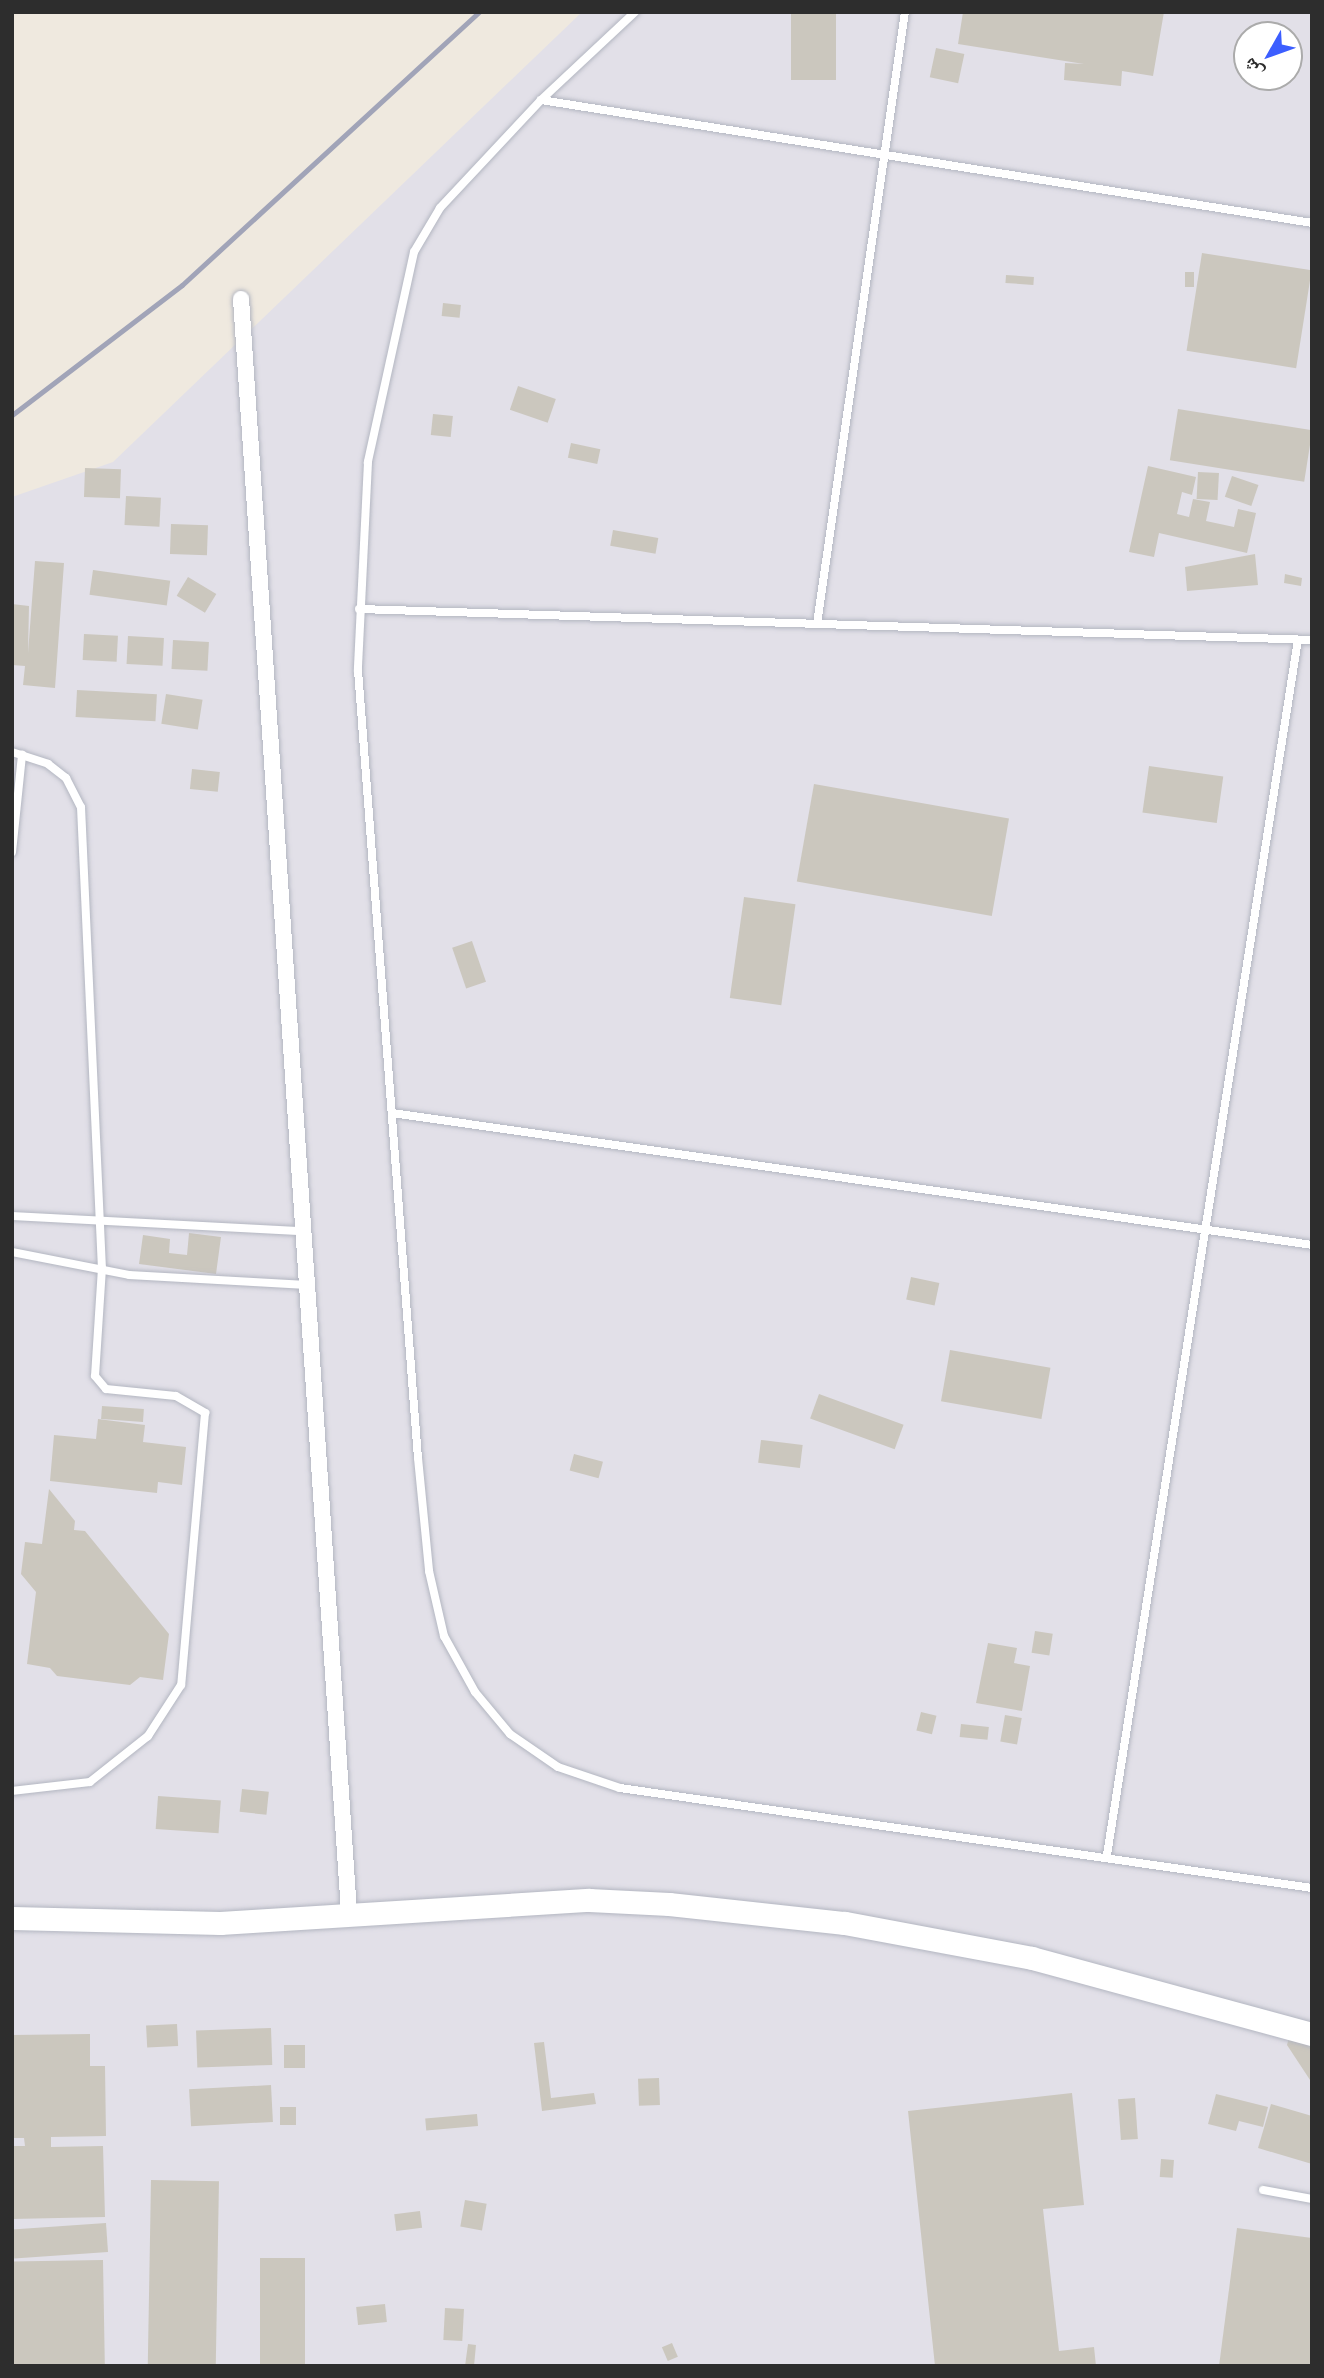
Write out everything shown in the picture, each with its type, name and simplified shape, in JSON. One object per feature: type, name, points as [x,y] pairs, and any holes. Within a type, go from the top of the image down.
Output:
[{"type":"main road","points":[[12,1918],[220,1923],[589,1900],[845,1923],[1032,1958],[1312,2034]]},
{"type":"street","points":[[241,299],[349,1913]]},
{"type":"lane","points":[[635,12],[541,100],[467,175],[414,252],[368,462],[359,609],[392,1113],[429,1572],[444,1636],[475,1692],[510,1734],[558,1767],[620,1788],[1107,1855],[1312,1888]]},
{"type":"lane","points":[[817,624],[882,154],[905,12]]},
{"type":"lane","points":[[541,100],[1312,223]]},
{"type":"lane","points":[[359,609],[1312,640]]},
{"type":"lane","points":[[1107,1855],[1209,1229],[1298,640]]},
{"type":"lane","points":[[12,752],[66,778],[81,807],[102,1268],[95,1376],[106,1389],[176,1396],[205,1413],[181,1685],[148,1736],[90,1782],[12,1791]]},
{"type":"lane","points":[[12,852],[22,755]]},
{"type":"lane","points":[[392,1113],[1312,1245]]},
{"type":"lane","points":[[12,1216],[303,1231]]},
{"type":"lane","points":[[12,1252],[102,1268],[307,1285]]},
{"type":"lane","points":[[1263,2190],[1312,2199]]},
{"type":"shaded area","points":[[582,12],[1312,12],[1312,2366],[12,2366],[12,497],[113,462]]},
{"type":"building","points":[[791,12],[836,12],[836,80],[791,80]]},
{"type":"building","points":[[963,12],[1164,12],[1153,76],[1122,71],[1121,86],[1064,80],[1065,63],[1084,64],[958,44]]},
{"type":"building","points":[[936,48],[964,54],[958,83],[930,77]]},
{"type":"building","points":[[1202,253],[1312,270],[1296,368],[1187,351]]},
{"type":"building","points":[[1185,272],[1194,272],[1194,287],[1185,287]]},
{"type":"building","points":[[1006,275],[1034,277],[1033,285],[1005,283]]},
{"type":"building","points":[[443,303],[461,305],[460,318],[442,316]]},
{"type":"building","points":[[518,386],[556,399],[548,423],[510,410]]},
{"type":"building","points":[[1178,409],[1312,430],[1304,482],[1170,460]]},
{"type":"building","points":[[433,414],[453,416],[451,437],[431,435]]},
{"type":"building","points":[[571,443],[600,449],[597,464],[568,458]]},
{"type":"building","points":[[1148,466],[1196,477],[1192,495],[1182,492],[1177,514],[1189,517],[1193,499],[1210,502],[1206,521],[1234,527],[1238,509],[1256,513],[1247,553],[1159,533],[1154,557],[1129,552]]},
{"type":"building","points":[[85,468],[121,469],[120,498],[84,497]]},
{"type":"building","points":[[1198,472],[1219,473],[1218,500],[1197,499]]},
{"type":"building","points":[[1232,476],[1258,485],[1251,506],[1225,497]]},
{"type":"building","points":[[126,496],[161,498],[159,527],[124,525]]},
{"type":"building","points":[[171,524],[208,525],[207,555],[170,554]]},
{"type":"building","points":[[613,530],[658,538],[656,554],[610,546]]},
{"type":"building","points":[[1255,554],[1258,585],[1187,591],[1185,567]]},
{"type":"building","points":[[35,561],[64,563],[55,688],[23,685],[25,666],[12,665],[12,604],[29,606],[28,653]]},
{"type":"building","points":[[93,570],[170,581],[167,606],[90,595]]},
{"type":"building","points":[[1285,574],[1302,578],[1301,586],[1284,583]]},
{"type":"building","points":[[188,577],[216,594],[205,613],[177,596]]},
{"type":"building","points":[[84,634],[118,636],[117,662],[83,660]]},
{"type":"building","points":[[128,636],[164,638],[162,666],[127,664]]},
{"type":"building","points":[[173,640],[209,642],[207,671],[171,669]]},
{"type":"building","points":[[77,690],[157,694],[155,721],[76,717]]},
{"type":"building","points":[[166,694],[203,700],[198,729],[161,724]]},
{"type":"building","points":[[1149,766],[1223,776],[1217,823],[1142,813]]},
{"type":"building","points":[[192,769],[220,772],[218,792],[190,789]]},
{"type":"building","points":[[814,784],[1009,818],[992,916],[797,881]]},
{"type":"building","points":[[744,897],[795,904],[781,1005],[730,998]]},
{"type":"building","points":[[472,941],[486,982],[466,988],[452,948]]},
{"type":"building","points":[[189,1233],[221,1237],[216,1274],[139,1264],[143,1235],[170,1239],[169,1253],[187,1255]]},
{"type":"building","points":[[911,1277],[939,1283],[935,1306],[906,1299]]},
{"type":"building","points":[[950,1350],[1050,1368],[1041,1419],[941,1401]]},
{"type":"building","points":[[819,1394],[904,1425],[895,1449],[810,1418]]},
{"type":"building","points":[[102,1406],[144,1409],[143,1422],[101,1419]]},
{"type":"building","points":[[98,1419],[145,1425],[143,1442],[186,1447],[182,1485],[158,1482],[157,1493],[50,1481],[54,1435],[96,1439]]},
{"type":"building","points":[[761,1440],[803,1445],[800,1468],[758,1463]]},
{"type":"building","points":[[574,1454],[603,1462],[599,1478],[570,1470]]},
{"type":"building","points":[[49,1489],[75,1521],[74,1530],[85,1531],[169,1634],[163,1680],[140,1677],[130,1685],[57,1676],[50,1668],[27,1664],[36,1592],[21,1574],[25,1542],[42,1544]]},
{"type":"building","points":[[1035,1631],[1053,1634],[1049,1656],[1032,1653]]},
{"type":"building","points":[[988,1643],[1017,1648],[1014,1663],[1030,1666],[1022,1711],[976,1703]]},
{"type":"building","points":[[921,1712],[937,1716],[932,1734],[916,1730]]},
{"type":"building","points":[[1005,1715],[1022,1718],[1017,1745],[1000,1742]]},
{"type":"building","points":[[961,1724],[989,1727],[987,1740],[960,1737]]},
{"type":"building","points":[[242,1789],[269,1792],[266,1815],[240,1812]]},
{"type":"building","points":[[158,1796],[221,1800],[219,1833],[156,1829]]},
{"type":"building","points":[[177,2024],[178,2046],[147,2048],[146,2026]]},
{"type":"building","points":[[271,2028],[272,2065],[197,2068],[196,2031]]},
{"type":"building","points":[[90,2034],[90,2066],[105,2066],[106,2136],[51,2137],[51,2147],[103,2146],[105,2217],[12,2219],[12,2146],[25,2146],[24,2138],[12,2138],[12,2035]]},
{"type":"building","points":[[1290,2034],[1312,2040],[1312,2083],[1287,2045]]},
{"type":"building","points":[[544,2042],[551,2098],[594,2093],[596,2104],[542,2111],[534,2043]]},
{"type":"building","points":[[284,2045],[305,2045],[305,2068],[284,2068]]},
{"type":"building","points":[[659,2078],[660,2105],[639,2106],[638,2079]]},
{"type":"building","points":[[271,2085],[273,2122],[191,2126],[189,2089]]},
{"type":"building","points":[[1072,2093],[1084,2205],[1043,2209],[1059,2351],[1094,2347],[1096,2366],[935,2366],[908,2111]]},
{"type":"building","points":[[1216,2094],[1268,2107],[1263,2127],[1239,2121],[1236,2131],[1208,2124]]},
{"type":"building","points":[[1135,2098],[1138,2139],[1121,2140],[1118,2099]]},
{"type":"building","points":[[1271,2104],[1312,2116],[1312,2164],[1258,2148]]},
{"type":"building","points":[[280,2107],[296,2107],[296,2125],[280,2125]]},
{"type":"building","points":[[477,2114],[478,2126],[426,2130],[425,2119]]},
{"type":"building","points":[[1161,2159],[1174,2160],[1173,2178],[1160,2177]]},
{"type":"building","points":[[151,2180],[219,2181],[216,2366],[148,2366]]},
{"type":"building","points":[[465,2200],[487,2204],[482,2230],[460,2227]]},
{"type":"building","points":[[420,2211],[422,2228],[396,2231],[394,2214]]},
{"type":"building","points":[[106,2223],[108,2252],[14,2258],[12,2230]]},
{"type":"building","points":[[1237,2228],[1312,2238],[1312,2366],[1219,2366]]},
{"type":"building","points":[[260,2258],[305,2258],[305,2366],[260,2366]]},
{"type":"building","points":[[103,2260],[105,2366],[14,2366],[12,2262]]},
{"type":"building","points":[[385,2304],[387,2322],[358,2325],[356,2307]]},
{"type":"building","points":[[445,2308],[464,2309],[462,2341],[443,2340]]},
{"type":"building","points":[[672,2343],[678,2357],[668,2361],[662,2347]]},
{"type":"building","points":[[468,2344],[476,2345],[474,2366],[465,2366]]},
{"type":"railway","points":[[12,415],[182,285],[479,12]]}]
